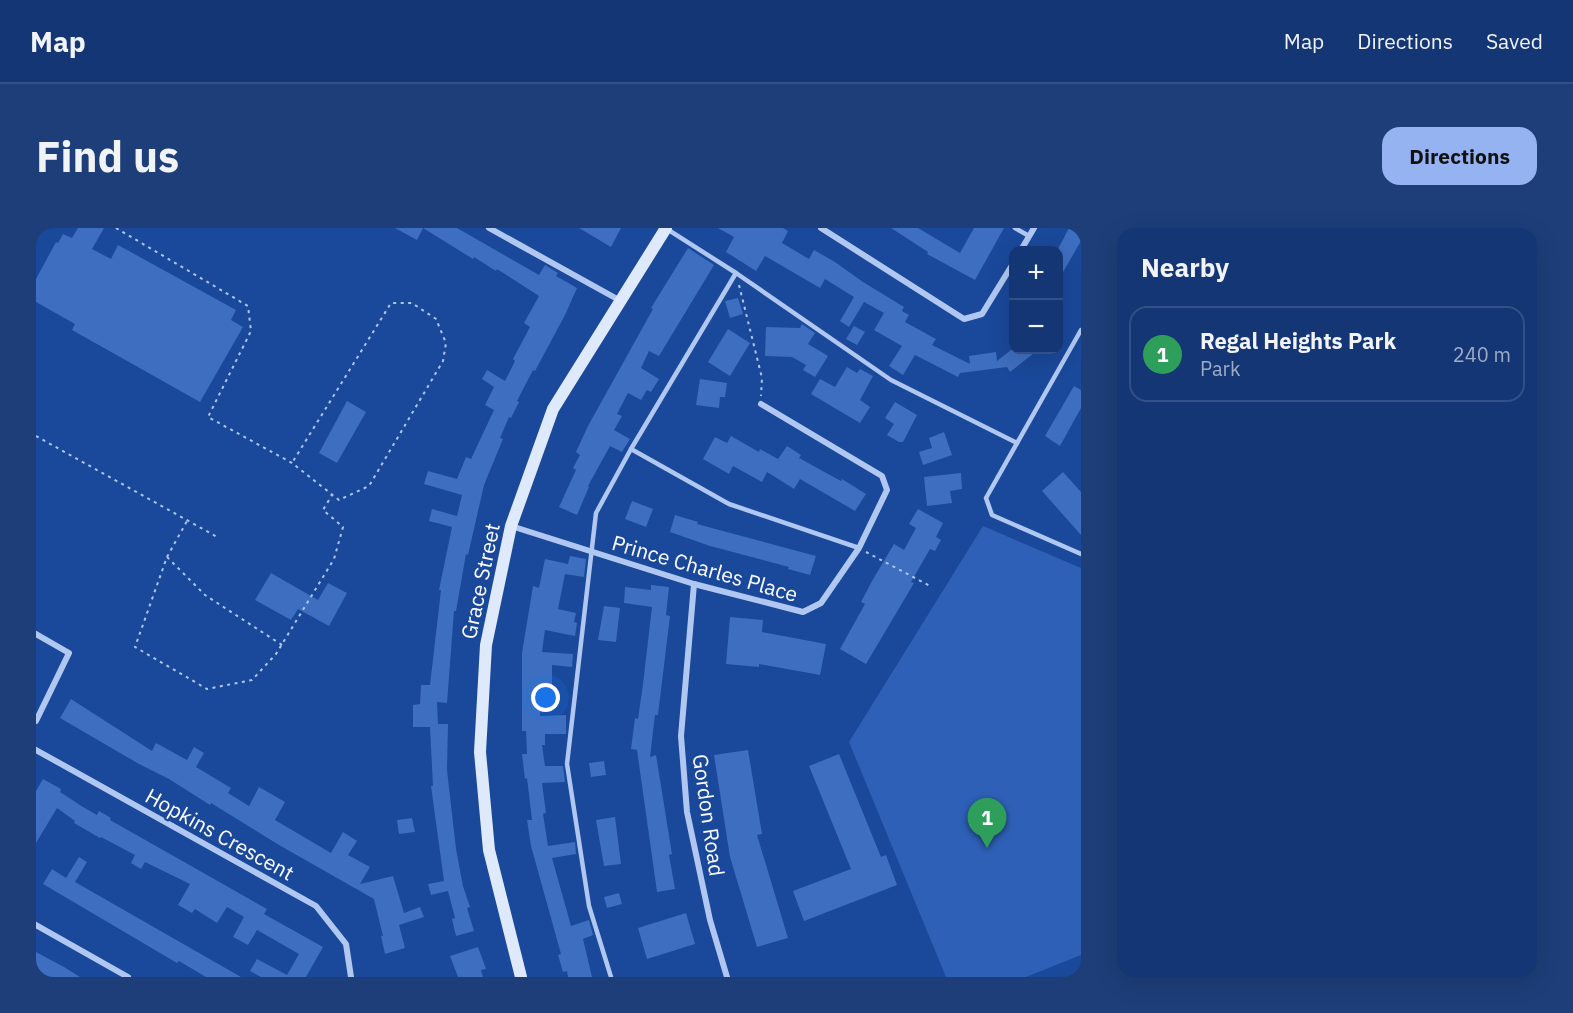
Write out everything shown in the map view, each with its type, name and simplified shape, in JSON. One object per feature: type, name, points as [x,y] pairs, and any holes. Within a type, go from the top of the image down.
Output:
[{"type":"street","points":[[489,228],[619,300]]},
{"type":"street","name":"Grace Street","points":[[521,977],[489,850],[480,752],[486,645],[511,526],[553,409],[665,228]]},
{"type":"street","points":[[821,228],[964,319],[982,315],[1009,270]]},
{"type":"street","points":[[1023,246],[1034,228]]},
{"type":"street","name":"Prince Charles Place","points":[[511,526],[694,584],[803,612],[821,603],[858,548],[887,490],[882,476],[760,404]]},
{"type":"street","name":"Gordon Road","points":[[694,584],[681,736],[687,812],[710,920],[727,977]]},
{"type":"street","points":[[36,634],[69,653],[36,721]]},
{"type":"street","name":"Hopkins Crescent","points":[[36,750],[316,906],[346,944],[351,977]]},
{"type":"street","points":[[36,925],[128,977]]},
{"type":"lane","points":[[665,228],[736,273],[891,380],[1017,443]]},
{"type":"lane","points":[[1015,228],[1029,236]]},
{"type":"lane","points":[[611,977],[590,906],[567,764],[596,513],[631,449],[736,273]]},
{"type":"lane","points":[[1081,330],[986,498],[992,515],[1081,554]]},
{"type":"lane","points":[[631,449],[729,504],[858,548]]},
{"type":"path","points":[[116,228],[248,306],[251,332],[207,417],[292,463],[339,500],[369,486],[443,361],[446,343],[436,319],[412,303],[392,303],[292,463]]},
{"type":"path","points":[[736,273],[762,378],[760,404]]},
{"type":"path","points":[[36,436],[219,538]]},
{"type":"path","points":[[188,521],[167,557],[135,647],[207,689],[252,680],[282,645],[334,559],[343,527],[324,510],[332,495]]},
{"type":"path","points":[[858,548],[932,587]]},
{"type":"path","points":[[167,557],[205,595],[282,645]]},
{"type":"shaded area","points":[[983,526],[1081,568],[1081,955],[1026,977],[946,977],[849,742]]},
{"type":"building","points":[[78,228],[104,228],[92,249],[111,259],[118,245],[236,310],[231,320],[243,327],[200,402],[72,330],[75,324],[36,302],[36,279],[56,242],[58,243],[63,234],[72,238]]},
{"type":"building","points":[[395,228],[423,228],[417,240]]},
{"type":"building","points":[[423,228],[457,228],[539,275],[545,265],[558,273],[556,276],[577,288],[565,315],[517,401],[519,402],[511,418],[509,417],[500,438],[503,439],[484,485],[468,555],[466,554],[456,611],[454,611],[447,703],[437,702],[438,724],[448,724],[447,770],[456,849],[463,886],[470,907],[467,908],[474,931],[456,936],[452,919],[455,918],[448,891],[431,895],[428,884],[444,881],[431,786],[433,786],[430,727],[413,727],[413,705],[420,704],[421,685],[430,685],[441,590],[439,590],[452,527],[429,521],[432,509],[457,516],[462,495],[424,484],[428,471],[457,479],[466,457],[471,459],[494,410],[485,405],[494,387],[482,379],[487,370],[505,381],[515,361],[513,359],[530,327],[524,323],[539,296],[497,269],[496,271],[474,257],[473,259]]},
{"type":"building","points":[[579,228],[621,228],[611,247]]},
{"type":"building","points":[[718,228],[783,228],[788,231],[782,243],[809,259],[814,250],[835,262],[904,307],[902,311],[909,315],[905,322],[936,339],[932,345],[970,364],[969,356],[996,352],[997,361],[1009,352],[1009,354],[1033,354],[1010,372],[1007,367],[960,373],[958,377],[915,355],[903,375],[889,366],[902,346],[874,330],[884,313],[864,302],[849,327],[840,321],[854,297],[825,279],[820,288],[765,256],[756,271],[726,252],[734,237]]},
{"type":"building","points":[[891,228],[918,228],[960,253],[974,228],[1004,228],[975,280],[927,254],[928,252]]},
{"type":"building","points":[[1069,228],[1081,228],[1081,241],[1063,272],[1063,246],[1060,246]]},
{"type":"building","points":[[688,248],[714,265],[659,356],[649,351],[641,368],[659,379],[651,392],[647,390],[641,400],[628,393],[617,414],[622,416],[614,430],[630,439],[622,452],[610,446],[588,486],[577,515],[559,507],[576,470],[573,468],[580,455],[576,452],[588,426],[653,309],[651,308]]},
{"type":"building","points":[[738,298],[743,314],[730,318],[725,301]]},
{"type":"building","points":[[802,324],[815,333],[808,344],[828,356],[815,377],[803,370],[806,365],[792,357],[765,356],[766,327],[800,328]]},
{"type":"building","points":[[854,326],[865,332],[857,345],[846,339]]},
{"type":"building","points":[[728,329],[750,343],[730,376],[708,362]]},
{"type":"building","points":[[847,367],[857,373],[860,369],[873,376],[860,400],[870,407],[860,423],[811,394],[820,379],[835,387]]},
{"type":"building","points":[[700,379],[727,383],[725,397],[720,397],[719,408],[696,405]]},
{"type":"building","points":[[1074,386],[1081,390],[1081,408],[1060,446],[1045,436]]},
{"type":"building","points":[[347,401],[366,412],[337,463],[319,453]]},
{"type":"building","points":[[895,402],[917,415],[903,442],[887,435],[894,424],[885,418]]},
{"type":"building","points":[[944,432],[952,455],[923,465],[919,452],[932,448],[929,438]]},
{"type":"building","points":[[731,436],[759,452],[760,449],[778,459],[787,446],[801,455],[799,458],[841,481],[842,479],[866,494],[855,511],[800,479],[794,489],[767,472],[762,482],[733,466],[729,474],[703,459],[715,437],[727,443]]},
{"type":"building","points":[[1063,472],[1081,492],[1081,535],[1042,491]]},
{"type":"building","points":[[961,473],[962,489],[950,491],[952,503],[927,506],[924,477]]},
{"type":"building","points":[[632,501],[653,509],[646,527],[625,519]]},
{"type":"building","points":[[918,509],[943,523],[936,537],[941,540],[935,551],[930,549],[911,582],[914,583],[866,664],[840,649],[865,604],[861,602],[894,544],[904,550],[916,528],[909,524]]},
{"type":"building","points":[[675,515],[698,522],[697,524],[816,556],[810,575],[670,532]]},
{"type":"building","points":[[570,556],[586,559],[584,577],[565,574],[558,609],[576,613],[575,636],[545,630],[542,652],[573,654],[572,667],[552,665],[552,689],[541,689],[540,716],[566,715],[566,734],[545,734],[545,745],[542,745],[545,766],[563,766],[565,782],[542,783],[546,813],[543,814],[548,846],[575,842],[576,854],[552,858],[571,926],[589,920],[593,935],[583,939],[592,977],[568,977],[567,971],[563,972],[558,955],[561,954],[531,846],[527,820],[532,820],[522,754],[527,754],[526,731],[522,731],[522,653],[533,586],[539,588],[545,559],[568,564]]},
{"type":"building","points":[[271,573],[318,600],[328,583],[347,593],[329,626],[298,609],[291,620],[255,600]]},
{"type":"building","points":[[651,585],[669,587],[666,615],[670,616],[658,715],[655,715],[650,757],[656,755],[672,854],[669,855],[675,889],[657,892],[637,750],[631,749],[635,718],[638,719],[652,607],[624,603],[625,587],[651,590]]},
{"type":"building","points":[[604,606],[620,608],[616,642],[598,640]]},
{"type":"building","points":[[730,617],[763,620],[762,632],[826,644],[820,675],[759,664],[759,667],[726,664]]},
{"type":"building","points":[[71,699],[152,751],[156,743],[187,760],[194,747],[204,753],[196,767],[231,788],[228,793],[249,806],[259,787],[285,802],[275,820],[331,853],[343,832],[357,841],[348,855],[370,867],[360,884],[393,876],[404,913],[420,907],[424,917],[399,925],[405,948],[385,954],[374,899],[60,718]]},
{"type":"building","points":[[748,750],[762,834],[757,835],[788,938],[757,947],[730,857],[714,755]]},
{"type":"building","points":[[839,754],[881,857],[886,855],[897,885],[804,921],[793,891],[851,869],[809,766]]},
{"type":"building","points":[[604,761],[606,775],[591,777],[589,763]]},
{"type":"building","points":[[43,779],[61,789],[60,792],[83,807],[97,815],[99,811],[111,818],[110,820],[267,909],[264,914],[323,947],[306,977],[261,977],[250,971],[257,959],[287,975],[299,954],[257,930],[248,945],[233,937],[244,917],[227,907],[217,923],[195,909],[192,913],[178,905],[190,884],[145,862],[141,869],[131,863],[135,855],[74,823],[75,821],[57,808],[36,843],[36,791]]},
{"type":"building","points":[[615,817],[621,864],[604,866],[596,820]]},
{"type":"building","points":[[412,818],[415,832],[399,834],[397,820]]},
{"type":"building","points":[[79,857],[87,862],[75,882],[241,977],[206,977],[179,961],[177,963],[43,884],[52,869],[66,878]]},
{"type":"building","points":[[619,893],[622,904],[607,908],[604,897]]},
{"type":"building","points":[[686,913],[695,944],[647,959],[638,928]]},
{"type":"building","points":[[478,947],[486,969],[481,970],[483,977],[458,977],[450,956]]},
{"type":"building","points":[[36,952],[80,977],[44,977],[36,972]]},
{"type":"place","name":"Regal Heights Park","points":[[987,848]]}]
